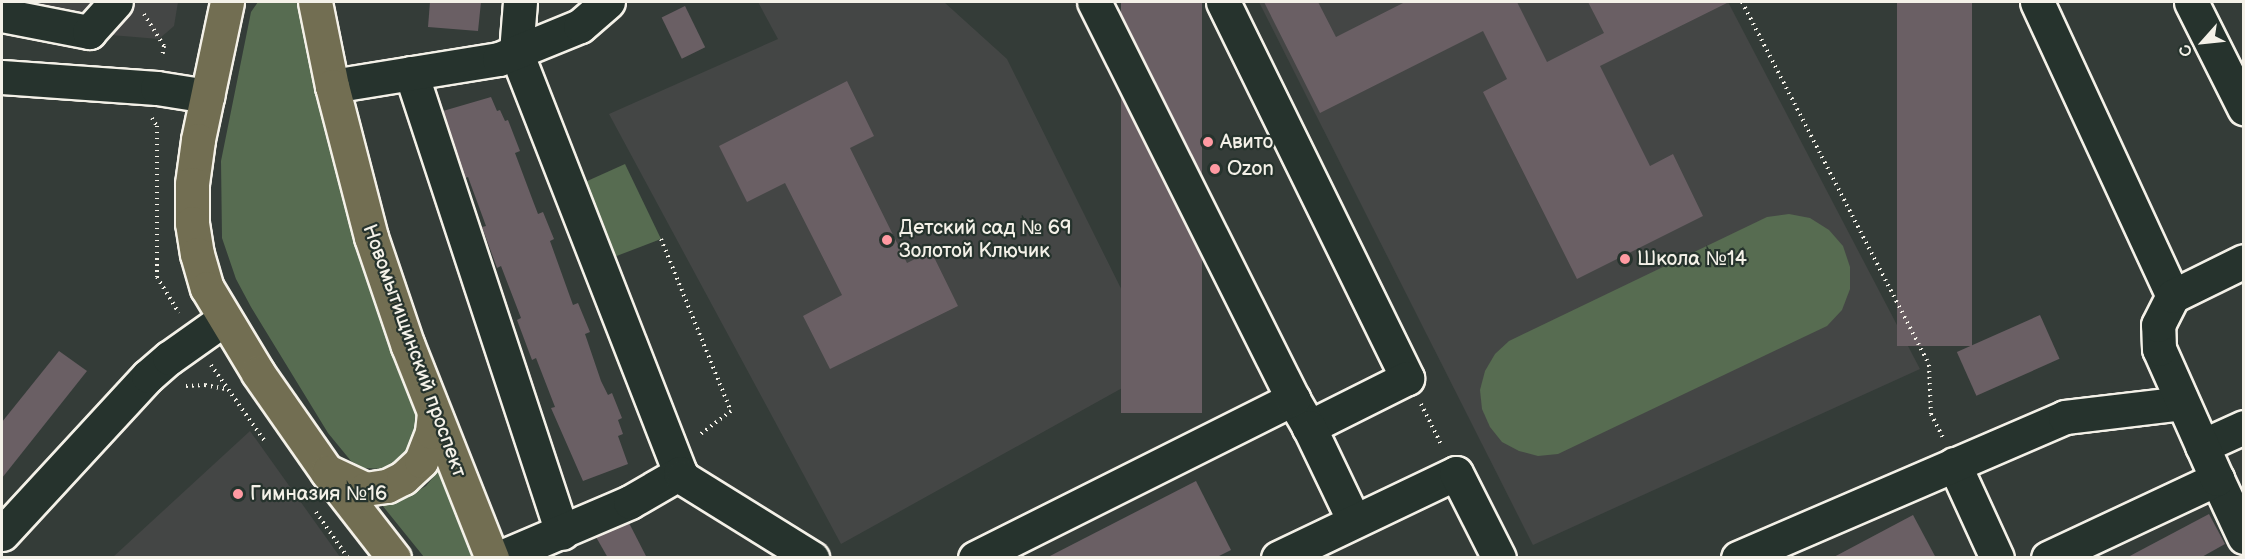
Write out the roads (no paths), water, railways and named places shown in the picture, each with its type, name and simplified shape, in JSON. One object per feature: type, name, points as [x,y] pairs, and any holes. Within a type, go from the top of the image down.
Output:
[{"type":"main road","name":"Новомытищинский проспект","points":[[315,2],[332,86],[371,237],[434,414],[492,558]]},
{"type":"main road","points":[[227,6],[207,96],[192,184],[192,223],[197,254],[207,288],[258,373],[327,471],[394,558]]},
{"type":"main road","points":[[327,471],[365,489],[387,486],[403,478],[421,461],[432,432],[434,414]]},
{"type":"street","points":[[2,15],[89,32],[116,2]]},
{"type":"street","points":[[520,2],[516,52],[683,478],[812,558]]},
{"type":"street","points":[[332,86],[499,59],[580,26],[608,2]]},
{"type":"street","points":[[1094,2],[1309,427],[1354,521]]},
{"type":"street","points":[[1223,2],[1407,378],[1309,427]]},
{"type":"street","points":[[2037,2],[2173,296]]},
{"type":"street","points":[[2191,2],[2244,108]]},
{"type":"street","points":[[411,74],[562,532]]},
{"type":"street","points":[[2,77],[156,88],[207,96]]},
{"type":"street","points":[[2244,261],[2173,296],[2158,325],[2159,349],[2244,537]]},
{"type":"street","points":[[2,534],[148,376],[169,358],[224,319]]},
{"type":"street","points":[[975,558],[1293,399]]},
{"type":"street","points":[[1738,558],[2065,417],[2182,403]]},
{"type":"street","points":[[2202,446],[2244,427]]},
{"type":"street","points":[[499,558],[630,502],[676,464]]},
{"type":"street","points":[[1954,464],[1997,558]]},
{"type":"street","points":[[1278,558],[1456,473],[1498,558]]},
{"type":"street","points":[[2048,558],[2217,479]]},
{"type":"place","name":"Авито","points":[[1208,142]]},
{"type":"place","name":"Ozon","points":[[1215,169]]},
{"type":"place","name":"Детский сад № 69 Золотой Ключик","points":[[887,240]]},
{"type":"place","name":"Школа №14","points":[[1625,259]]},
{"type":"place","name":"Гимназия №16","points":[[238,494]]}]
